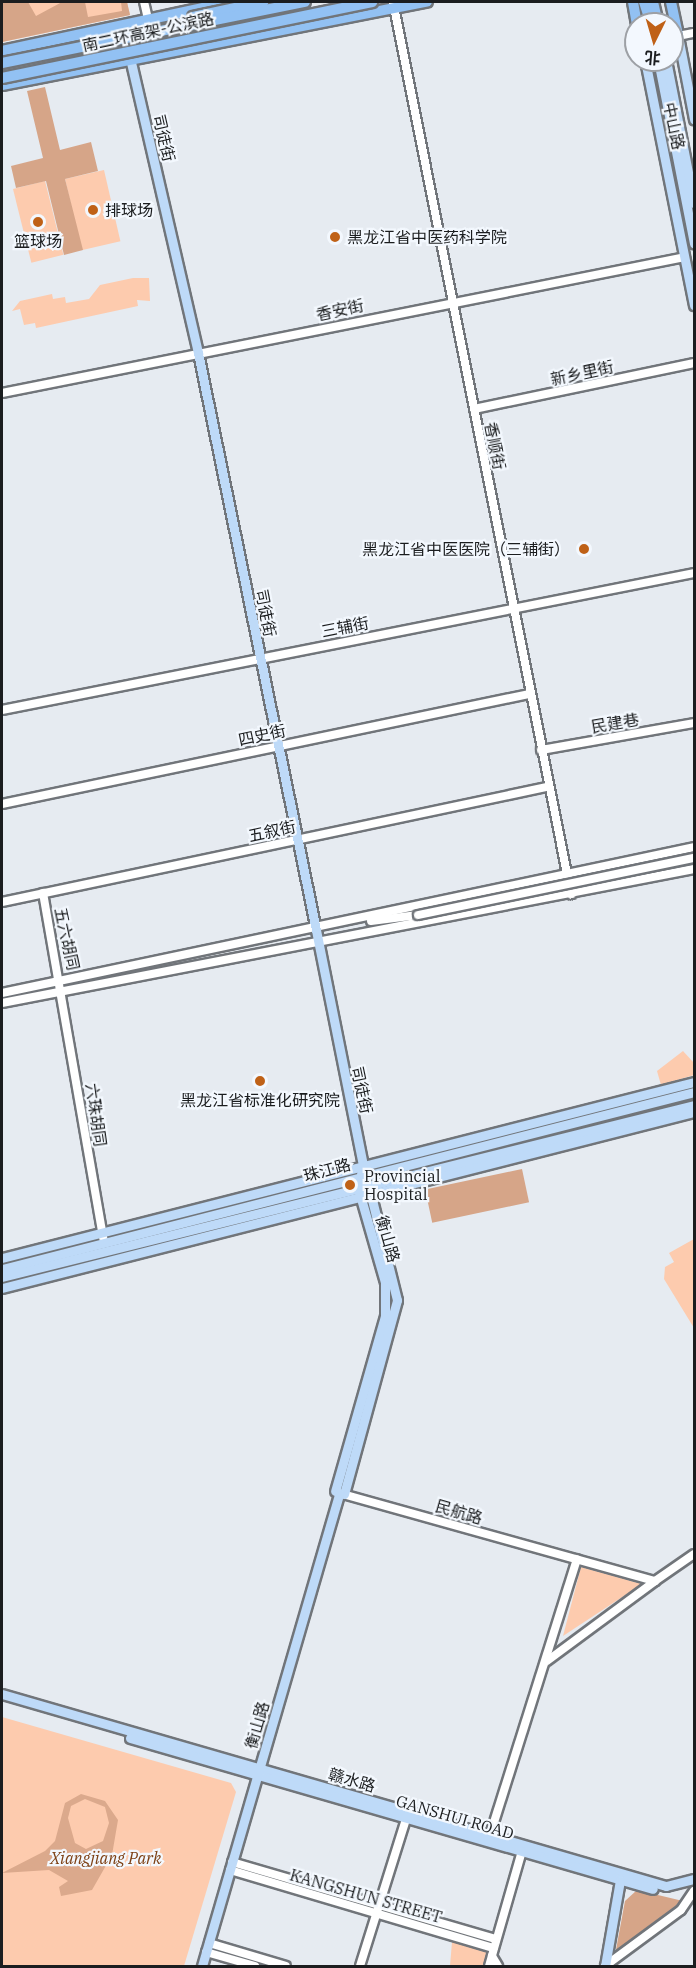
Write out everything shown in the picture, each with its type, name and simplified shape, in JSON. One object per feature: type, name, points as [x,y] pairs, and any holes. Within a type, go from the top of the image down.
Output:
[{"type":"highway","points":[[2,51],[230,2]]},
{"type":"highway","points":[[77,47],[263,2]]},
{"type":"highway","name":"南二环高架-公滨路","points":[[2,63],[305,2]]},
{"type":"highway","name":"南二环高架-公滨路","points":[[2,78],[372,2]]},
{"type":"highway","points":[[2,85],[394,5],[426,2]]},
{"type":"main road","name":"司徒街","points":[[130,58],[198,353],[363,1165],[361,1176]]},
{"type":"main road","name":"中山路","points":[[647,72],[694,305]]},
{"type":"main road","name":"中山路","points":[[660,72],[694,243]]},
{"type":"main road","name":"中山路","points":[[668,72],[694,203]]},
{"type":"main road","name":"中山路","points":[[683,72],[694,118]]},
{"type":"main road","name":"珠江路","points":[[2,1258],[694,1082]]},
{"type":"main road","name":"珠江路","points":[[2,1269],[694,1092]]},
{"type":"main road","name":"珠江路","points":[[2,1288],[694,1105]]},
{"type":"main road","name":"珠江路","points":[[2,1277],[694,1112]]},
{"type":"main road","name":"衡山路","points":[[202,1966],[339,1493],[387,1308],[385,1282],[361,1176]]},
{"type":"main road","name":"赣水路","points":[[2,1694],[259,1772],[666,1886],[694,1880]]},
{"type":"main road","name":"GANSHUI ROAD","points":[[2,1700],[259,1772],[406,1819],[620,1880],[677,1891],[694,1885]]},
{"type":"main road","points":[[605,1966],[620,1880]]},
{"type":"street","points":[[130,58],[148,20],[144,2]]},
{"type":"street","name":"香顺街","points":[[394,5],[455,300],[547,787],[571,894]]},
{"type":"street","name":"香安街","points":[[2,393],[455,300],[685,257]]},
{"type":"street","name":"新乡里街","points":[[474,409],[694,363]]},
{"type":"street","name":"三辅街","points":[[2,710],[260,657],[694,573]]},
{"type":"street","name":"四史街","points":[[2,804],[529,694]]},
{"type":"street","name":"民建巷","points":[[541,750],[694,723]]},
{"type":"street","name":"五叙街","points":[[2,902],[547,787]]},
{"type":"street","points":[[2,993],[316,930],[694,847]]},
{"type":"street","points":[[330,926],[417,915],[694,858]]},
{"type":"street","points":[[2,1003],[694,869]]},
{"type":"street","name":"五六胡同","points":[[43,893],[64,990]]},
{"type":"street","name":"六珠胡同","points":[[64,990],[104,1243]]},
{"type":"street","name":"民航路","points":[[339,1493],[655,1581]]},
{"type":"street","points":[[547,1661],[694,1554]]},
{"type":"street","points":[[490,1835],[547,1661],[577,1559]]},
{"type":"street","points":[[360,1966],[406,1819]]},
{"type":"street","points":[[489,1966],[522,1851]]},
{"type":"street","name":"KANGSHUN STREET","points":[[231,1866],[376,1909],[494,1948]]},
{"type":"street","points":[[605,1966],[681,1910],[694,1891]]},
{"type":"street","points":[[208,1948],[255,1966]]},
{"type":"street","points":[[208,1948],[286,1966]]},
{"type":"street","points":[[494,1948],[498,1966]]},
{"type":"green space","points":[[2,2],[127,2],[130,15],[2,42]]},
{"type":"green space","name":"排球场","points":[[104,170],[120,241],[81,250],[65,179]]},
{"type":"green space","name":"篮球场","points":[[45,181],[63,255],[31,263],[13,189]]},
{"type":"green space","points":[[133,278],[149,278],[150,301],[137,300],[138,306],[36,328],[35,323],[24,325],[20,309],[12,311],[20,301],[52,294],[53,299],[65,297],[66,303],[89,299],[100,285]]},
{"type":"green space","points":[[683,1051],[694,1063],[694,1075],[661,1085],[657,1071]]},
{"type":"green space","points":[[694,1239],[694,1328],[664,1279],[665,1267],[674,1262],[669,1253]]},
{"type":"green space","points":[[581,1567],[642,1584],[563,1636]]},
{"type":"green space","name":"Xiangjiang Park","points":[[2,1717],[231,1783],[236,1792],[184,1966],[2,1966]]},
{"type":"green space","points":[[452,1942],[486,1952],[485,1966],[450,1966]]},
{"type":"shaded area","points":[[2,2],[28,2],[36,16],[62,2],[85,2],[88,17],[122,11],[121,2],[127,2],[130,15],[2,42]]},
{"type":"shaded area","points":[[45,87],[60,150],[91,142],[98,171],[65,179],[83,250],[64,255],[46,181],[16,188],[11,166],[43,158],[27,91]]},
{"type":"shaded area","points":[[522,1169],[529,1202],[432,1223],[425,1190]]},
{"type":"shaded area","points":[[81,1794],[105,1801],[118,1820],[112,1855],[92,1890],[61,1896],[59,1887],[68,1881],[49,1870],[2,1873],[45,1851],[55,1841],[65,1803]],"holes":[[[85,1799],[105,1807],[109,1823],[103,1841],[86,1849],[75,1843],[68,1818],[71,1806]]]},
{"type":"shaded area","points":[[637,1890],[683,1901],[615,1955],[625,1901]]},
{"type":"place","name":"排球场","points":[[93,210]]},
{"type":"place","name":"篮球场","points":[[38,222]]},
{"type":"place","name":"黑龙江省中医药科学院","points":[[335,237]]},
{"type":"place","name":"黑龙江省中医医院（三辅街）","points":[[584,549]]},
{"type":"place","name":"黑龙江省标准化研究院","points":[[260,1081]]},
{"type":"place","name":"Provincial Hospital","points":[[350,1185]]}]
